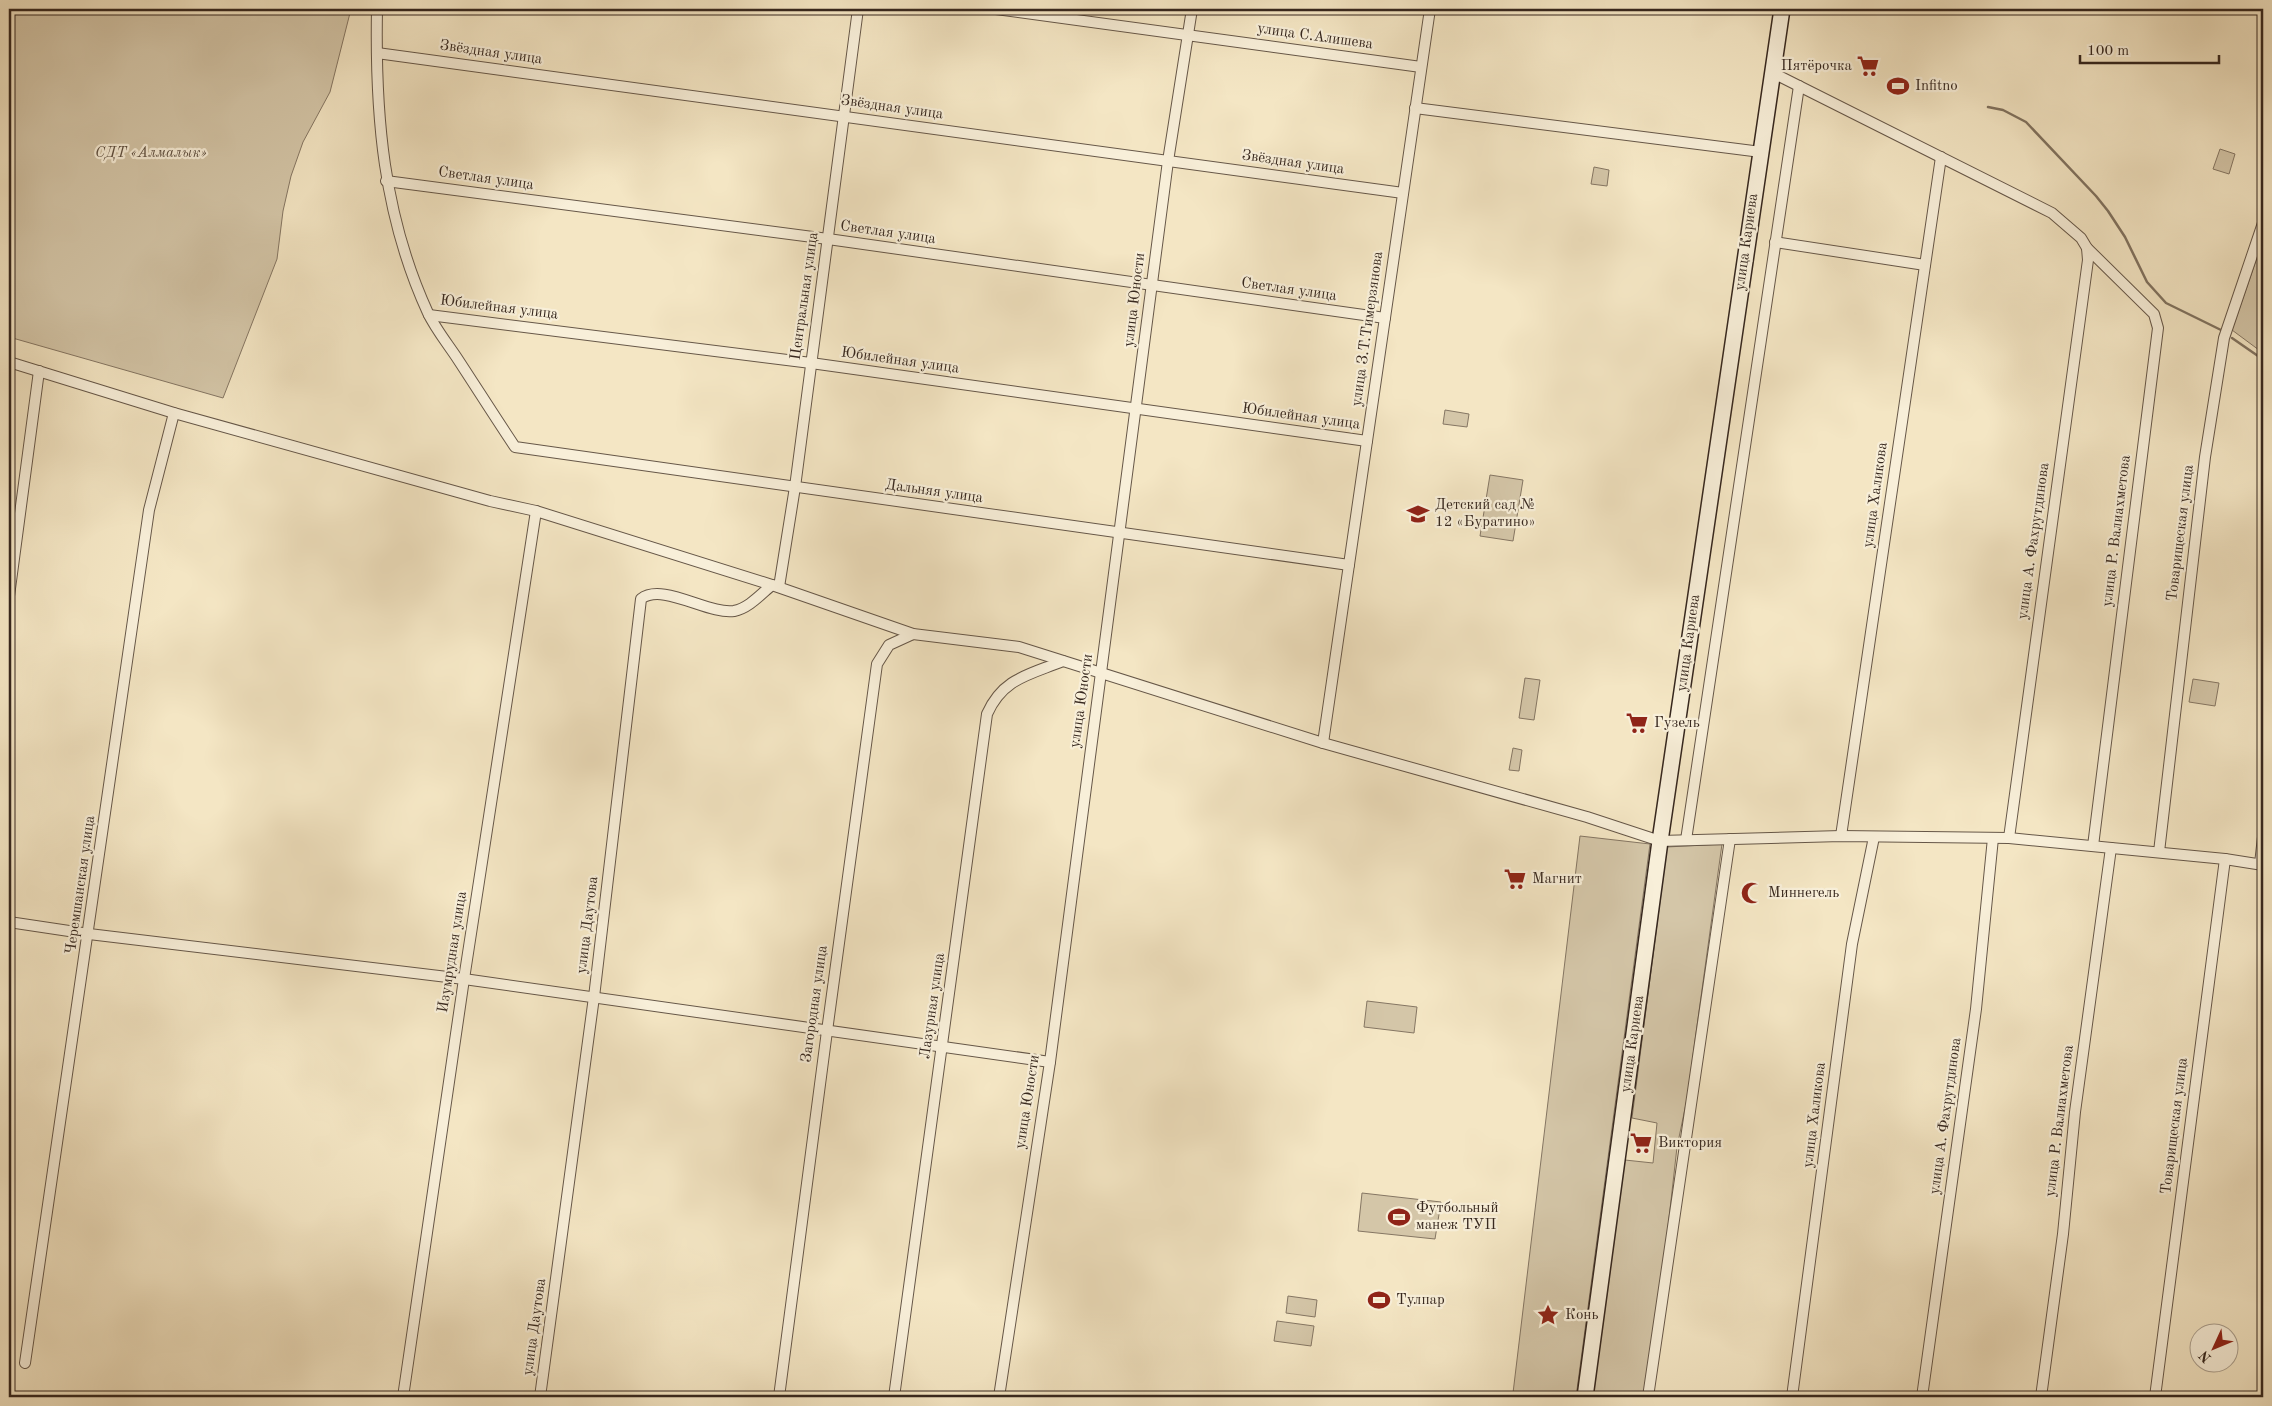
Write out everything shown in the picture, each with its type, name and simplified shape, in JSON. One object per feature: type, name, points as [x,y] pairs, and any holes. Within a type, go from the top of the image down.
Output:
[{"type":"main road","name":"улица Кариева","points":[[1585,1397],[1660,841],[1782,9]]},
{"type":"street","points":[[377,9],[379,127],[386,181],[410,270],[429,315]]},
{"type":"street","name":"Центральная улица","points":[[776,586],[795,487],[858,9]]},
{"type":"street","name":"улица С.Алишева","points":[[996,9],[1421,67]]},
{"type":"street","name":"улица Юности","points":[[999,1397],[1050,1062],[1151,286],[1192,9]]},
{"type":"street","name":"улица З.Т.Тимерзянова","points":[[1323,744],[1430,9]]},
{"type":"street","name":"Звёздная улица","points":[[377,53],[1403,193]]},
{"type":"street","name":"улица Р. Валиахметова","points":[[1773,73],[2052,213],[2081,238],[2086,248],[2149,307],[2154,314],[2158,328],[2092,846]]},
{"type":"street","points":[[1686,840],[1798,86]]},
{"type":"street","points":[[1415,108],[1761,152]]},
{"type":"street","name":"улица Халикова","points":[[1841,836],[1941,157]]},
{"type":"street","name":"Светлая улица","points":[[386,181],[828,239],[1385,318]]},
{"type":"street","name":"Товарищеская улица","points":[[2159,852],[2205,457],[2224,338],[2263,223]]},
{"type":"street","points":[[1775,242],[1925,264]]},
{"type":"street","name":"улица А. Фахрутдинова","points":[[2009,838],[2087,270],[2086,248]]},
{"type":"street","name":"Юбилейная улица","points":[[429,315],[811,363],[1367,441]]},
{"type":"street","name":"Дальняя улица","points":[[429,315],[515,447],[1349,565]]},
{"type":"street","points":[[9,362],[174,413],[536,511],[776,586],[913,634],[1019,647],[1323,744],[1588,817],[1660,841],[1841,836],[1874,838],[2009,838],[2262,864],[2263,837]]},
{"type":"street","points":[[9,596],[39,371]]},
{"type":"street","name":"Черемшанская улица","points":[[25,1362],[89,934],[149,510],[174,413]]},
{"type":"street","name":"Изумрудная улица","points":[[403,1397],[464,979],[536,511]]},
{"type":"street","name":"улица Даутова","points":[[540,1397],[594,997],[641,599],[654,593],[720,610],[737,610],[747,606],[776,586]]},
{"type":"street","name":"Загородная улица","points":[[779,1397],[877,664],[889,645],[913,634]]},
{"type":"street","name":"Лазурная улица","points":[[894,1397],[987,714],[994,698],[1004,687],[1063,661]]},
{"type":"street","name":"улица Халикова","points":[[1792,1397],[1852,944],[1874,838]]},
{"type":"street","name":"улица А. Фахрутдинова","points":[[1922,1397],[1976,1009],[1987,877],[1993,838]]},
{"type":"street","points":[[1648,1397],[1730,839]]},
{"type":"street","name":"улица Р. Валиахметова","points":[[2041,1397],[2063,1234],[2075,1112],[2111,848]]},
{"type":"street","name":"Товарищеская улица","points":[[2155,1397],[2225,859]]},
{"type":"street","points":[[9,922],[89,934],[464,979],[1050,1062]]},
{"type":"green space","name":"СДТ «Алмалык»","points":[[9,9],[351,9],[330,92],[303,142],[291,176],[283,211],[277,259],[223,398],[9,337]]},
{"type":"green space","points":[[2220,149],[2235,154],[2229,174],[2213,169]]},
{"type":"green space","points":[[1594,167],[1609,170],[1607,186],[1591,184]]},
{"type":"green space","points":[[2263,240],[2263,353],[2232,330]]},
{"type":"green space","points":[[1445,410],[1469,414],[1467,427],[1443,424]]},
{"type":"green space","points":[[1490,475],[1523,480],[1513,541],[1480,536]]},
{"type":"green space","points":[[1525,678],[1540,680],[1534,720],[1519,718]]},
{"type":"green space","points":[[2193,679],[2219,683],[2215,706],[2189,702]]},
{"type":"green space","points":[[1513,748],[1522,750],[1519,771],[1509,770]]},
{"type":"green space","points":[[1580,836],[1650,844],[1576,1397],[1532,1397],[1513,1393]]},
{"type":"green space","points":[[1722,844],[1687,1099],[1677,1147],[1665,1254],[1645,1397],[1593,1397],[1625,1160],[1653,1163],[1657,1123],[1632,1118],[1667,847]]},
{"type":"green space","points":[[1367,1001],[1417,1007],[1414,1033],[1364,1027]]},
{"type":"green space","name":"Футбольный манеж ТУП","points":[[1362,1193],[1441,1202],[1435,1239],[1358,1231]]},
{"type":"green space","points":[[1288,1296],[1317,1300],[1315,1317],[1286,1313]]},
{"type":"green space","points":[[1277,1321],[1314,1326],[1311,1346],[1274,1341]]},
{"type":"waterway","points":[[1988,107],[2003,110],[2026,122],[2096,196],[2125,237],[2147,282],[2166,303],[2221,330]]},
{"type":"waterway","points":[[2232,338],[2258,356],[2263,357]]},
{"type":"place","name":"Пятёрочка","points":[[1868,66]]},
{"type":"place","name":"Infitno","points":[[1898,86]]},
{"type":"place","name":"Детский сад № 12 «Буратино»","points":[[1418,514]]},
{"type":"place","name":"Гузель","points":[[1637,723]]},
{"type":"place","name":"Магнит","points":[[1515,879]]},
{"type":"place","name":"Миннегель","points":[[1752,893]]},
{"type":"place","name":"Виктория","points":[[1641,1143]]},
{"type":"place","name":"Футбольный манеж ТУП","points":[[1399,1217]]},
{"type":"place","name":"Тулпар","points":[[1379,1300]]},
{"type":"place","name":"Конь","points":[[1548,1315]]}]
